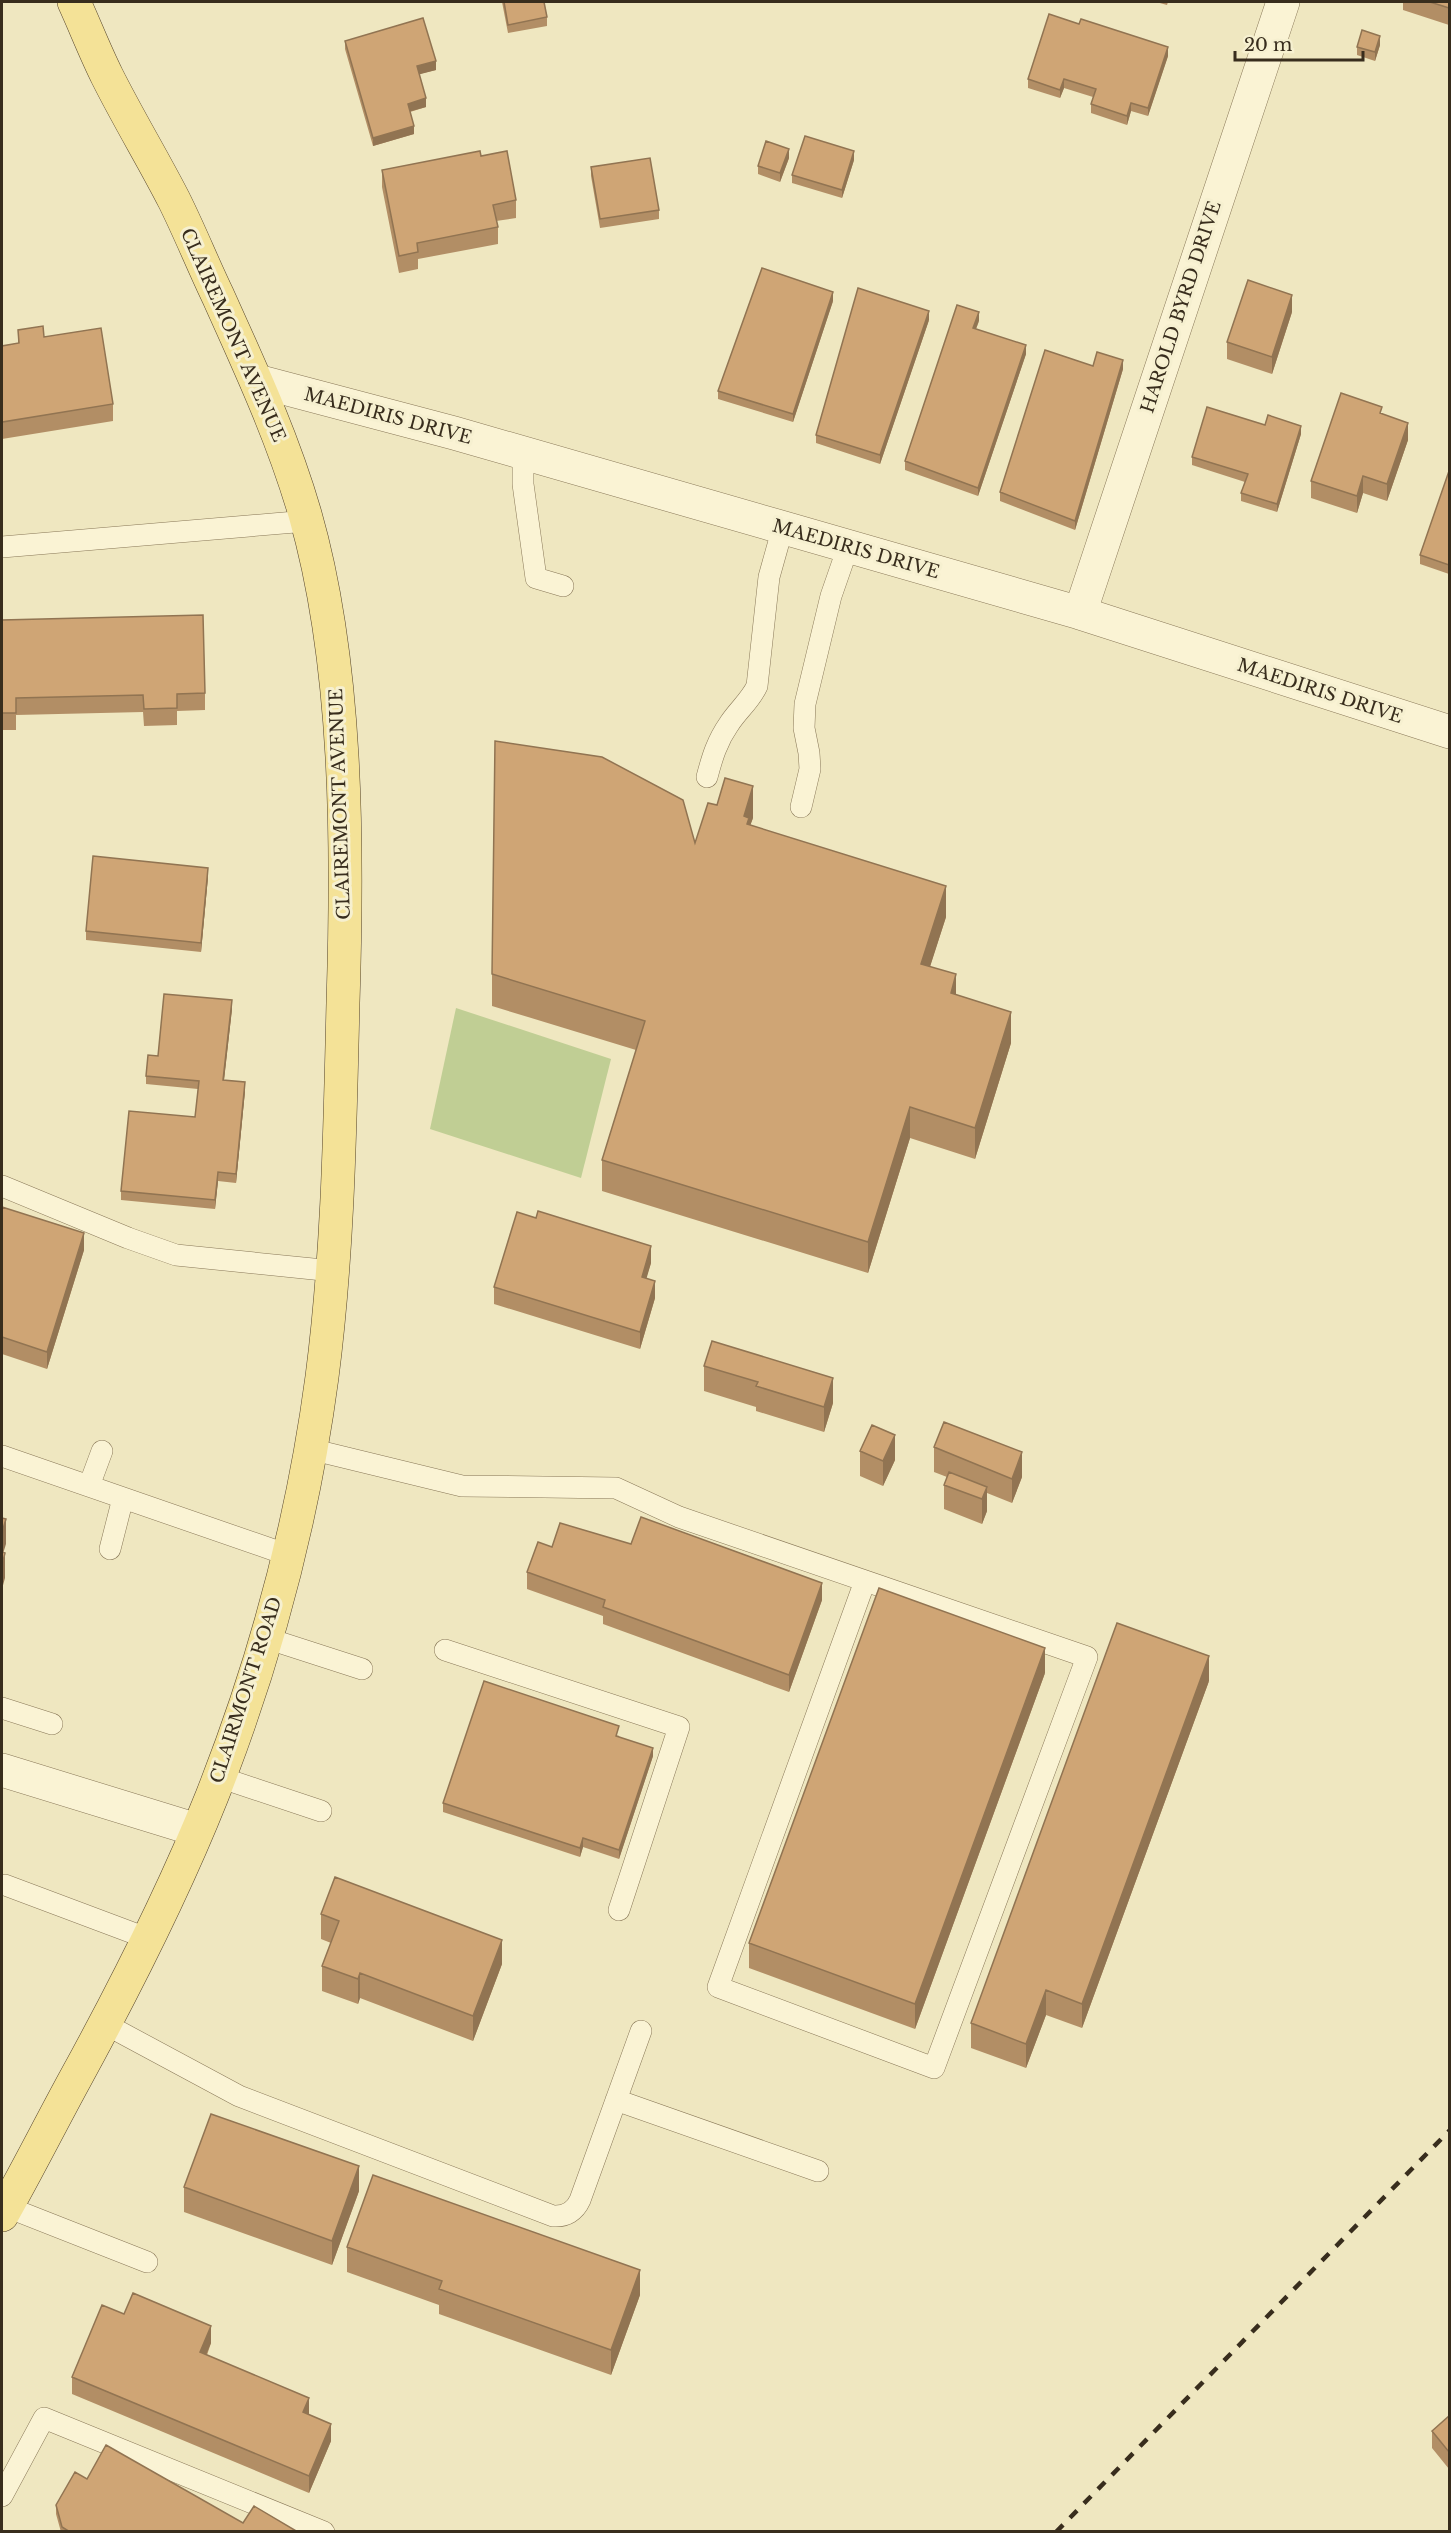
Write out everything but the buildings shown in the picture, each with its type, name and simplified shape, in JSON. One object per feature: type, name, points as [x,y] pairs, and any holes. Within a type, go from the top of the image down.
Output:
[{"type":"main road","name":"CLAIREMONT AVENUE","points":[[74,2],[107,75],[176,204],[257,381],[296,482],[318,567],[334,669],[341,753],[345,897],[340,1120]]},
{"type":"main road","name":"CLAIRMONT ROAD","points":[[3,2209],[149,1939],[219,1777],[248,1697],[288,1555],[322,1379],[333,1271],[340,1120]]},
{"type":"street","name":"HAROLD BYRD DRIVE","points":[[1080,613],[1283,2]]},
{"type":"street","name":"MAEDIRIS DRIVE","points":[[257,381],[783,527],[1080,613],[1449,732]]},
{"type":"street","points":[[2,1770],[197,1830]]},
{"type":"lane","points":[[523,454],[523,484],[536,578],[563,586]]},
{"type":"lane","points":[[2,547],[307,521]]},
{"type":"lane","points":[[707,777],[718,741],[735,715],[752,697],[757,686],[769,577],[783,527]]},
{"type":"lane","points":[[801,807],[810,769],[804,728],[805,704],[831,596],[849,547]]},
{"type":"lane","points":[[2,1186],[128,1238],[176,1255],[333,1271]]},
{"type":"lane","points":[[310,1449],[462,1486],[616,1488],[679,1517],[1087,1657],[934,2068],[718,1987],[865,1581]]},
{"type":"lane","points":[[89,1486],[102,1450]]},
{"type":"lane","points":[[2,1456],[288,1555]]},
{"type":"lane","points":[[110,1549],[123,1498]]},
{"type":"lane","points":[[266,1638],[362,1669]]},
{"type":"lane","points":[[445,1650],[680,1727],[619,1910]]},
{"type":"lane","points":[[2,1708],[52,1724]]},
{"type":"lane","points":[[219,1777],[321,1811]]},
{"type":"lane","points":[[6,1885],[149,1939]]},
{"type":"lane","points":[[105,2024],[239,2096],[553,2217],[567,2214],[577,2207],[641,2031]]},
{"type":"lane","points":[[616,2100],[818,2171]]},
{"type":"lane","points":[[3,2209],[147,2262]]},
{"type":"lane","points":[[2,2496],[44,2418],[324,2532]]},
{"type":"green space","points":[[456,1008],[611,1059],[581,1178],[430,1129]]},
{"type":"railway","points":[[1056,2532],[1450,2130]]}]
